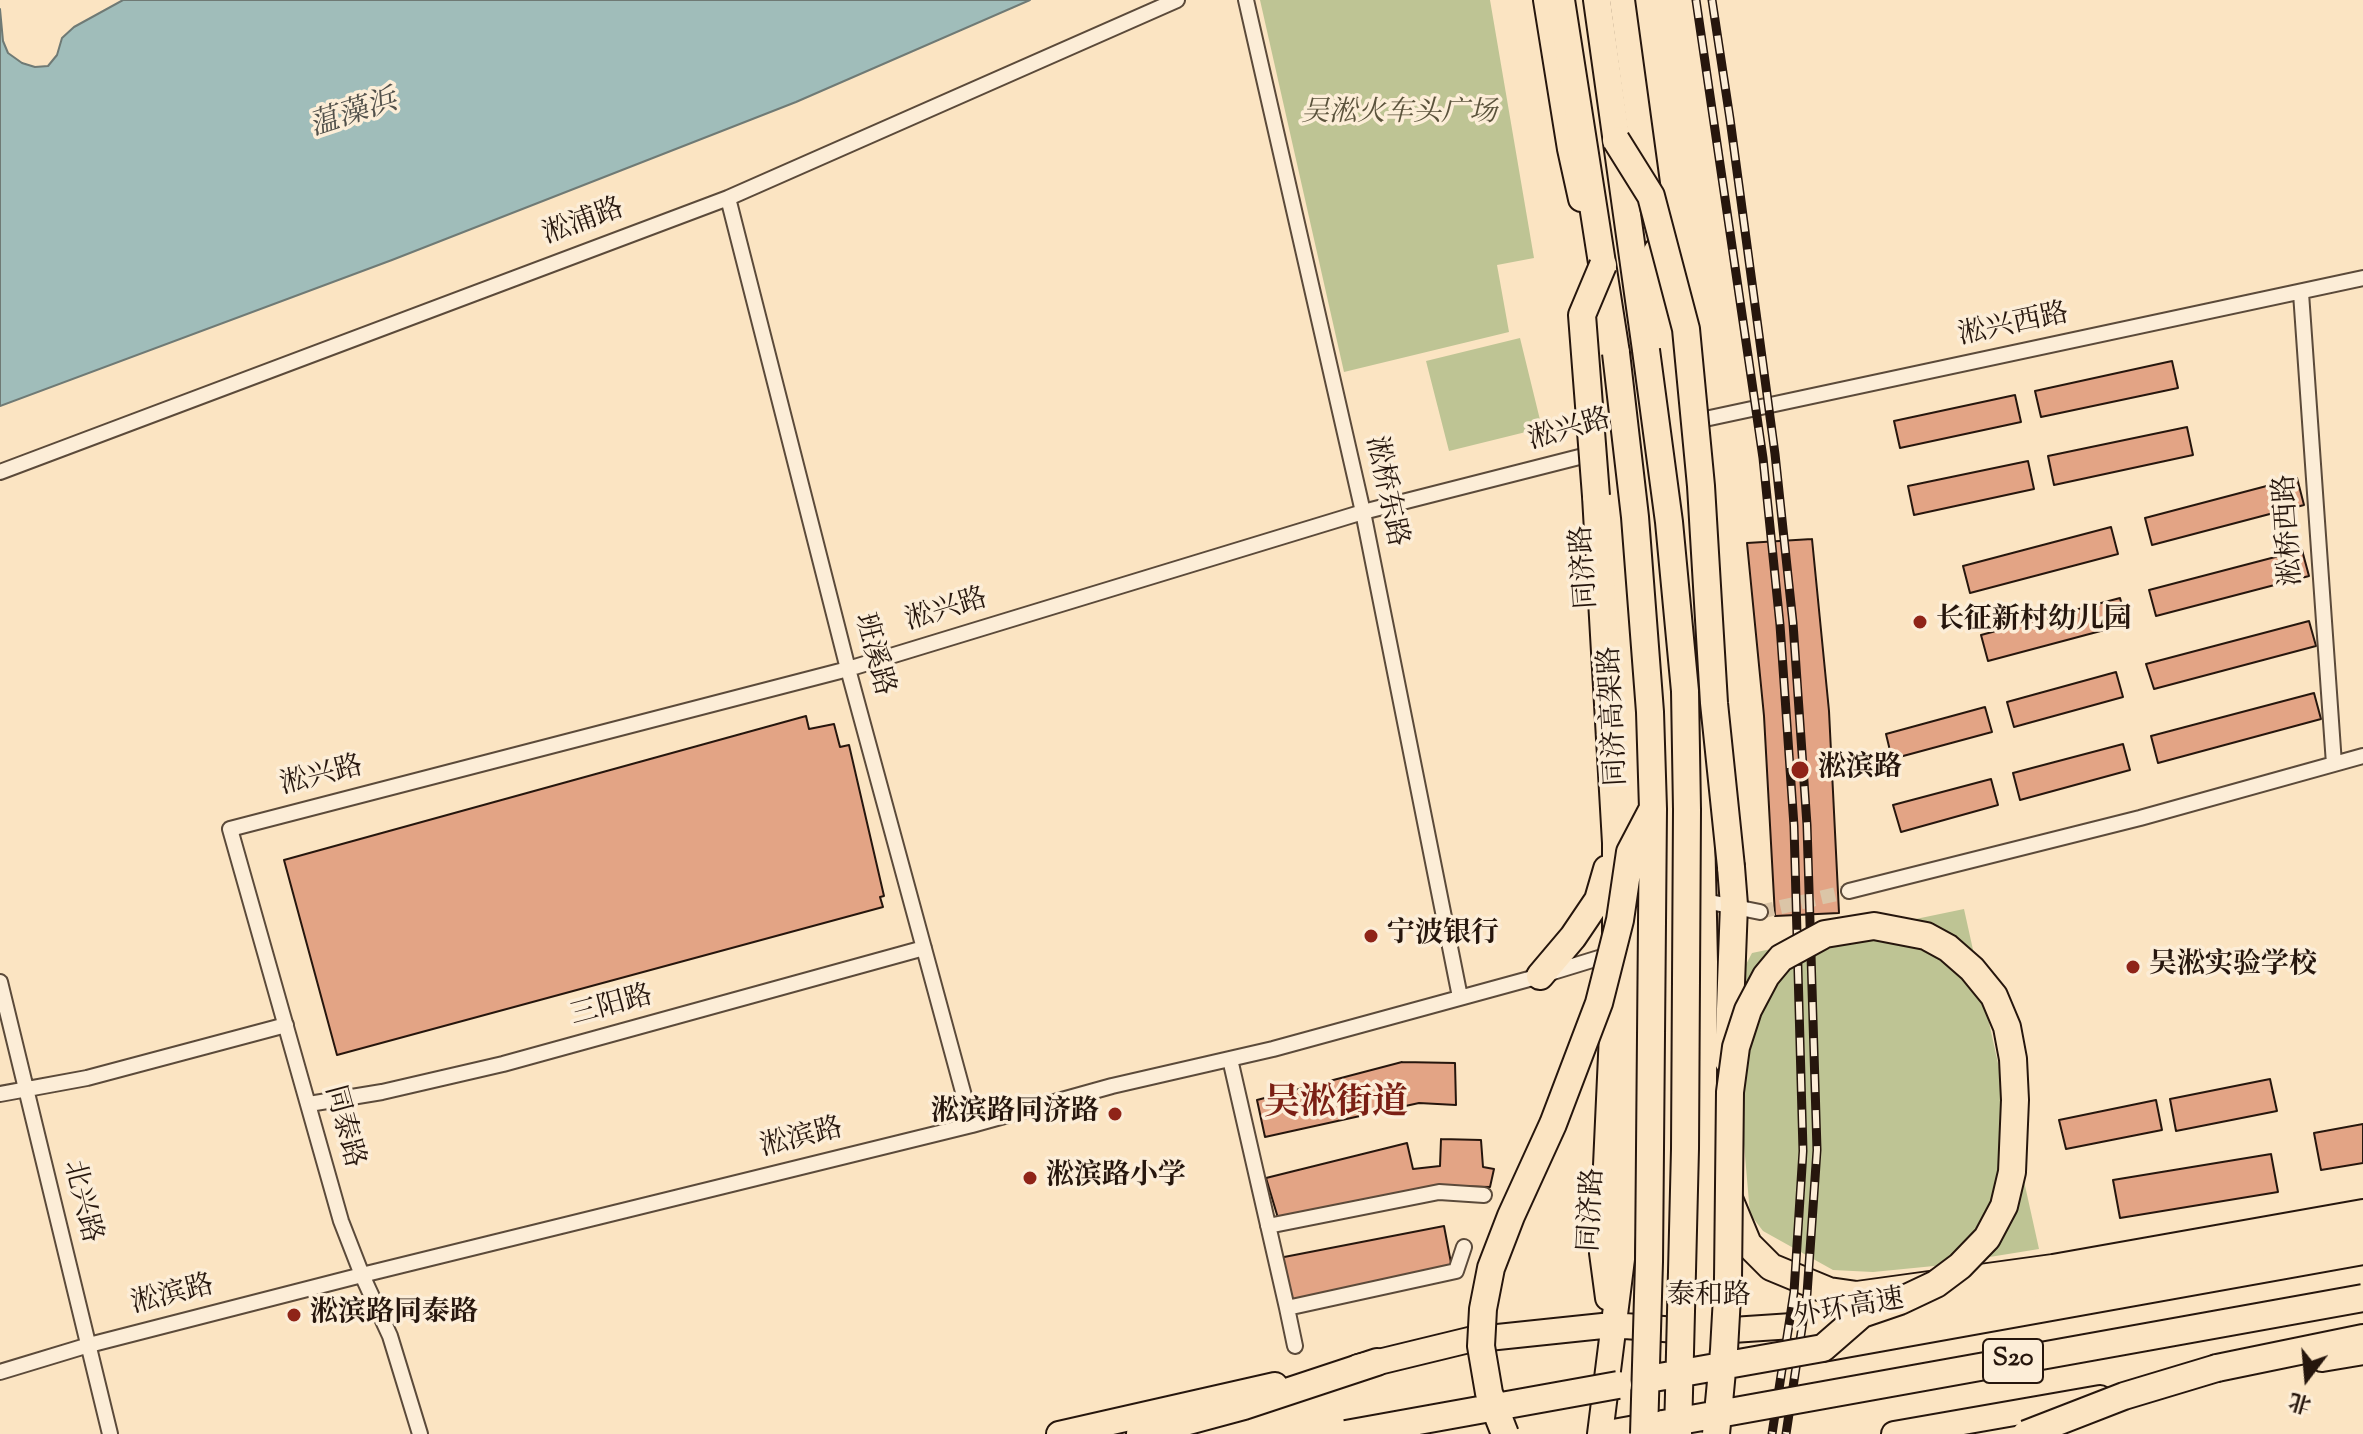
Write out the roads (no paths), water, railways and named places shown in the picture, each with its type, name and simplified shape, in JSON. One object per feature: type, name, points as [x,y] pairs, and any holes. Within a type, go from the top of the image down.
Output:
[{"type":"highway","name":"同济高架路","points":[[1561,0],[1616,353],[1635,517],[1650,712],[1653,809],[1649,1262],[1644,1434]]},
{"type":"highway","points":[[1597,0],[1669,522],[1685,691],[1685,1149],[1678,1434]]},
{"type":"highway","points":[[1616,140],[1651,196],[1686,329],[1701,486],[1714,703],[1734,905],[1725,1136],[1729,1199],[1748,1244],[1771,1267],[1829,1291],[1857,1295],[2053,1268],[2363,1213]]},
{"type":"highway","points":[[1603,265],[1582,315],[1616,843],[1616,953],[1634,978]]},
{"type":"highway","points":[[1505,1434],[1489,1393],[1481,1346],[1483,1309],[1491,1268],[1553,1124],[1599,1003],[1620,920],[1630,852],[1653,809]]},
{"type":"highway","points":[[1540,976],[1573,937],[1598,900],[1616,843]]},
{"type":"highway","points":[[1716,1434],[1728,1279],[1730,1092],[1736,1047],[1748,1010],[1766,976],[1781,958],[1809,941],[1855,927],[1899,929],[1926,936],[1948,948],[1972,969],[1994,996],[2007,1027],[2013,1059],[2012,1172],[2004,1206],[1987,1238],[1960,1266],[1936,1284],[1862,1314],[1823,1348]]},
{"type":"highway","name":"外环高速","points":[[1346,1434],[2363,1251]]},
{"type":"highway","points":[[1941,1309],[2053,1268]]},
{"type":"highway","name":"S20","points":[[1608,1434],[2363,1298]]},
{"type":"highway","points":[[2026,1434],[2124,1396],[2217,1368],[2363,1338]]},
{"type":"highway","points":[[1140,1434],[1244,1406],[1377,1362]]},
{"type":"main road","name":"同济路","points":[[1546,0],[1570,149],[1589,237],[1609,450],[1631,761],[1634,978],[1622,1259],[1600,1434]]},
{"type":"main road","points":[[1622,0],[1661,283],[1690,569],[1700,738],[1705,901],[1701,1434]]},
{"type":"main road","points":[[1705,962],[1734,905]]},
{"type":"main road","name":"同济路","points":[[1612,1325],[1602,1253],[1616,953]]},
{"type":"main road","name":"泰和路","points":[[1059,1434],[1469,1340],[1612,1325],[1702,1332],[1883,1320],[2363,1232]]},
{"type":"main road","points":[[1702,1332],[1726,1434]]},
{"type":"main road","points":[[1894,1434],[2363,1352]]},
{"type":"street","name":"淞浦路","points":[[0,472],[728,198],[1177,0]]},
{"type":"street","name":"淞桥东路","points":[[1246,0],[1363,512],[1460,997]]},
{"type":"street","name":"班溪路","points":[[728,198],[848,669],[972,1125]]},
{"type":"street","name":"淞兴西路","points":[[1674,426],[2363,278]]},
{"type":"street","name":"淞桥西路","points":[[2301,293],[2334,764]]},
{"type":"street","name":"淞兴路","points":[[230,829],[848,669],[1363,512],[1609,450],[1674,426]]},
{"type":"street","points":[[1849,891],[2140,818],[2363,756]]},
{"type":"street","name":"同泰路","points":[[230,829],[341,1221],[390,1336],[420,1434]]},
{"type":"street","points":[[1705,901],[1760,912]]},
{"type":"street","name":"三阳路","points":[[309,1104],[382,1092],[490,1068],[924,948]]},
{"type":"street","name":"淞滨路","points":[[0,1372],[89,1345],[362,1275],[1230,1059],[1616,953]]},
{"type":"street","name":"北兴路","points":[[0,982],[110,1434]]},
{"type":"street","points":[[0,1094],[87,1078],[286,1025]]},
{"type":"street","points":[[1230,1059],[1295,1346]]},
{"type":"street","points":[[1268,1226],[1439,1192],[1484,1195]]},
{"type":"street","points":[[1287,1308],[1456,1271],[1464,1247]]},
{"type":"water","name":"蕰藻浜","points":[[123,0],[1030,0],[796,102],[392,260],[0,406],[0,9],[3,41],[8,53],[22,63],[35,67],[48,66],[57,55],[62,38],[74,27]]},
{"type":"tunnel","points":[[1760,912],[1849,891]]},
{"type":"railway","points":[[1696,0],[1763,458],[1780,625],[1794,826],[1803,1151],[1794,1292],[1772,1434]]},
{"type":"railway","points":[[1712,0],[1775,454],[1793,623],[1807,825],[1817,1150],[1807,1294],[1786,1434]]},
{"type":"place","name":"长征新村幼儿园","points":[[1920,622]]},
{"type":"place","name":"淞滨路","points":[[1800,770]]},
{"type":"place","name":"宁波银行","points":[[1371,936]]},
{"type":"place","name":"吴淞实验学校","points":[[2133,967]]},
{"type":"place","name":"淞滨路同济路","points":[[1115,1114]]},
{"type":"place","name":"淞滨路小学","points":[[1030,1178]]},
{"type":"place","name":"淞滨路同泰路","points":[[294,1315]]},
{"type":"district","name":"吴淞街道","points":[[1336,1107]]},
{"type":"park label","name":"吴淞火车头广场","points":[[1399,115]]}]
